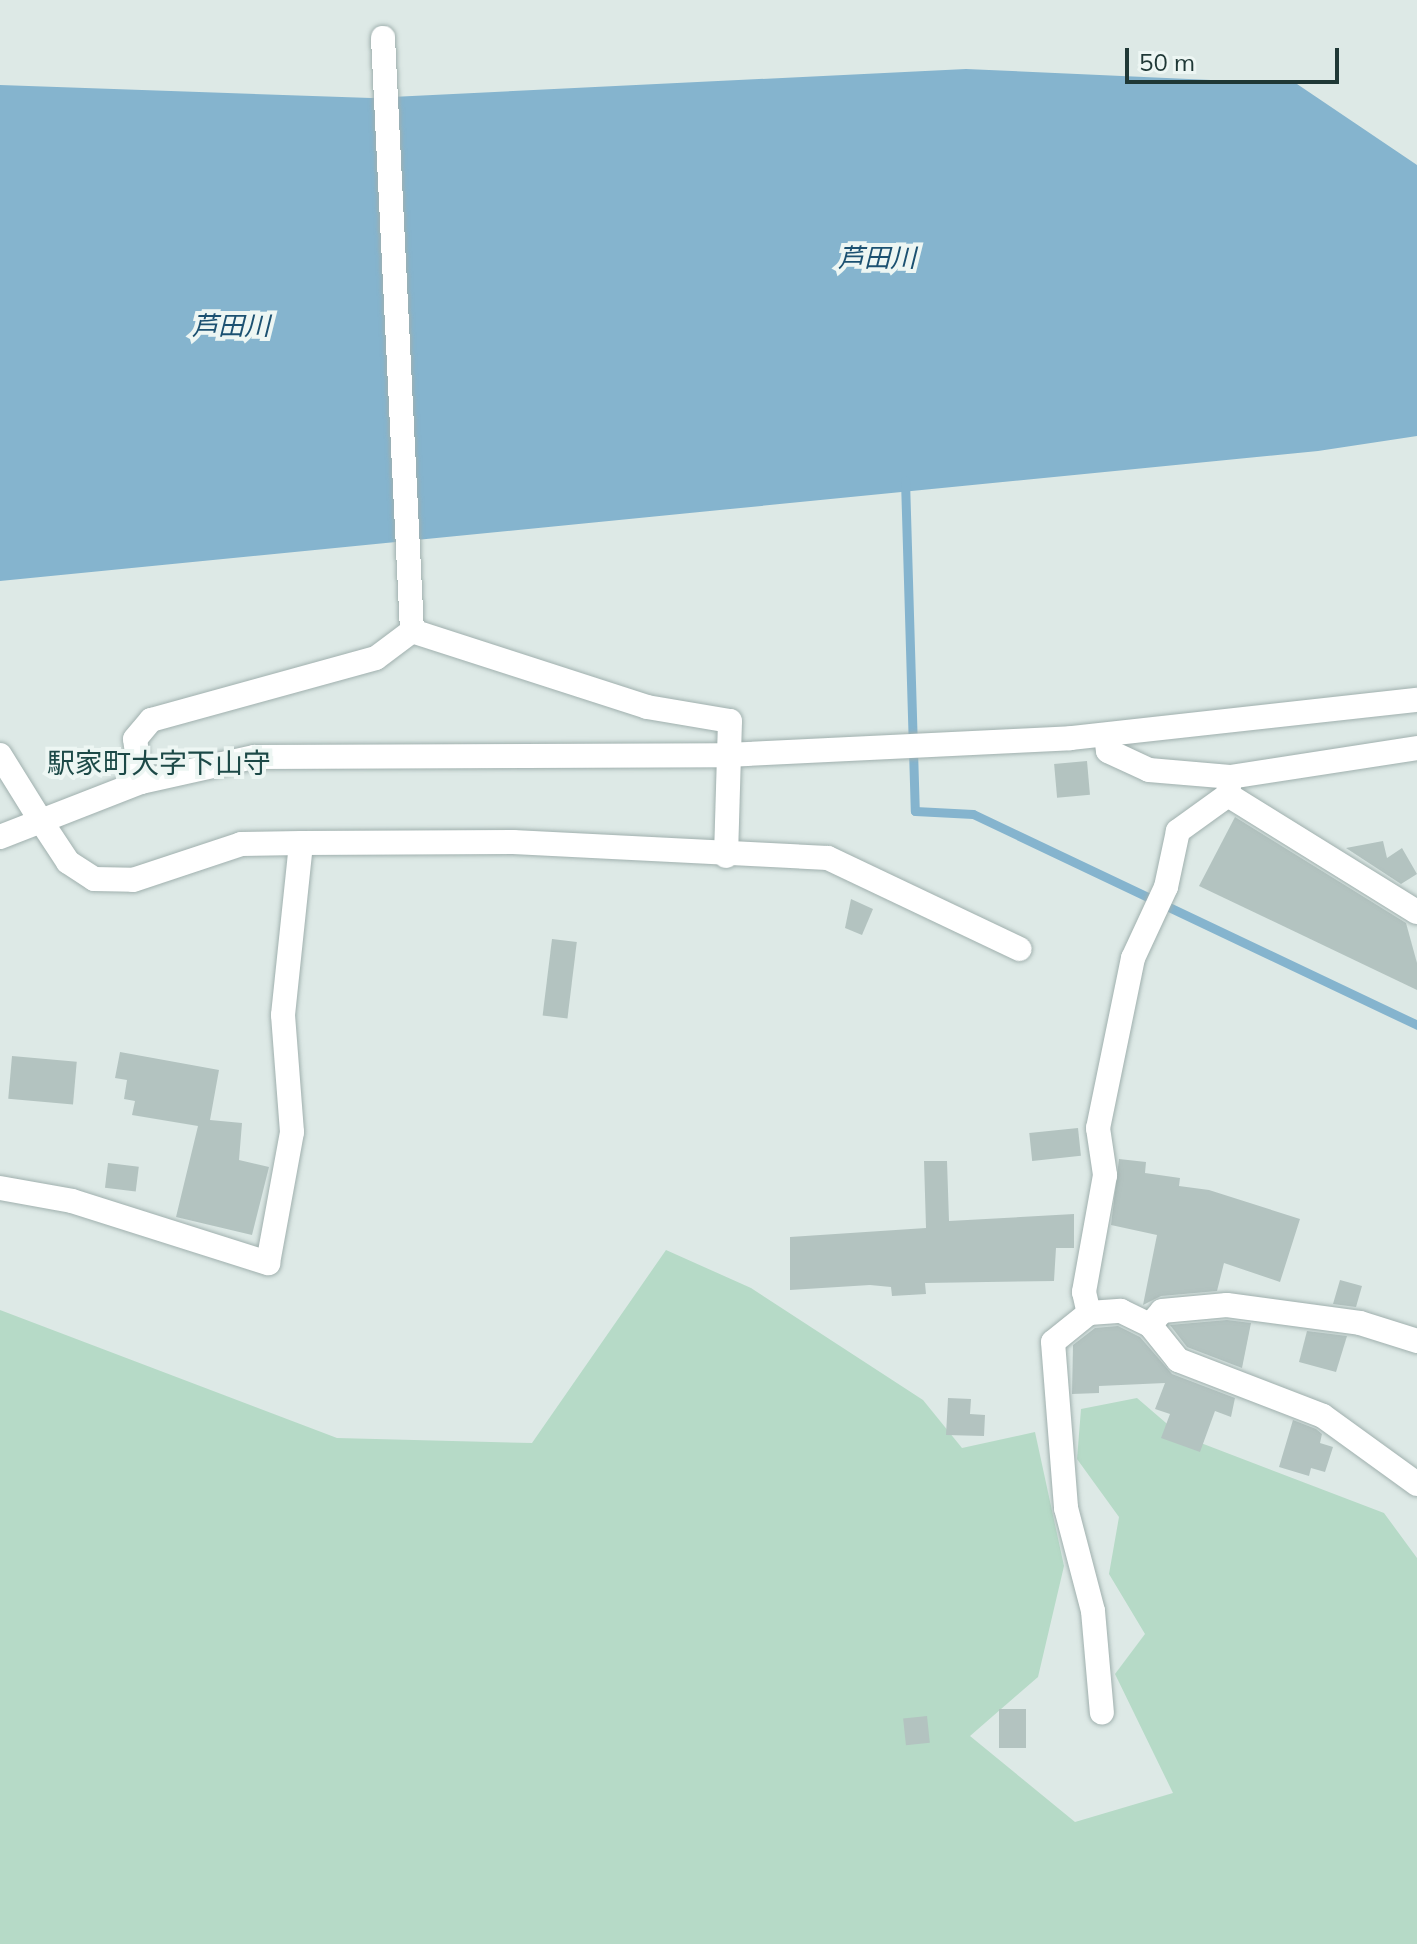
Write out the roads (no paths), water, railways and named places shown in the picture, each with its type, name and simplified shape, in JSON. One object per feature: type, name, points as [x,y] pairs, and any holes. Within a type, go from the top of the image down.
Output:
[{"type":"street","points":[[383,38],[412,574],[412,631]]},
{"type":"street","points":[[412,631],[647,707],[730,721],[726,856]]},
{"type":"street","points":[[141,782],[135,739],[151,720],[376,658],[412,631]]},
{"type":"street","points":[[0,837],[141,782],[254,757],[727,755],[1106,735],[1417,700]]},
{"type":"street","points":[[1106,735],[1108,751],[1149,770],[1229,786],[1417,912]]},
{"type":"street","points":[[1089,1313],[1084,1292],[1105,1175],[1098,1128],[1104,1084],[1133,958],[1166,887],[1178,831],[1229,786],[1417,748]]},
{"type":"street","points":[[0,755],[68,862],[94,879],[133,880],[241,844],[513,842],[726,856],[828,858],[1020,949]]},
{"type":"street","points":[[0,1188],[72,1201],[268,1263],[292,1132],[283,1015],[301,843]]},
{"type":"street","points":[[1150,1325],[1162,1311],[1227,1305],[1360,1323],[1417,1341]]},
{"type":"street","points":[[1102,1713],[1093,1611],[1066,1508],[1053,1342],[1089,1313],[1121,1311],[1150,1325],[1178,1360],[1323,1416],[1417,1484]]},
{"type":"water","name":"芦田川","points":[[966,69],[1297,84],[1417,165],[1417,436],[1318,451],[0,581],[0,85],[371,98]]},
{"type":"waterway","points":[[905,480],[915,811],[973,814],[1417,1025]]},
{"type":"district","name":"駅家町大字下山守","points":[[159,763]]}]
